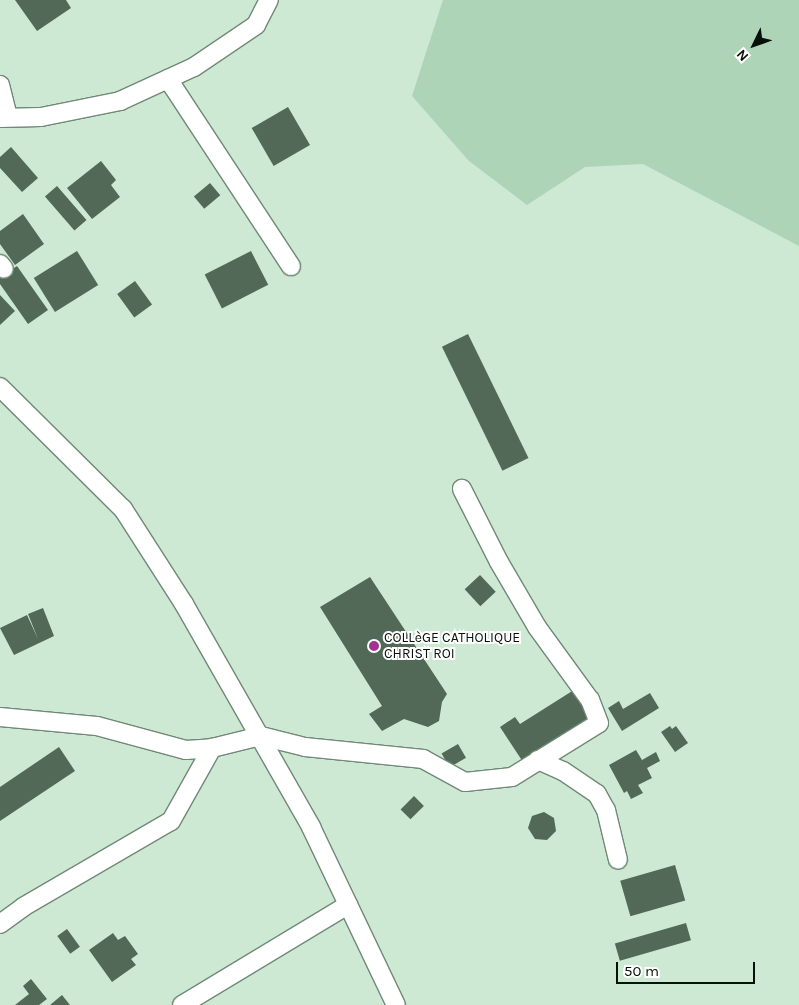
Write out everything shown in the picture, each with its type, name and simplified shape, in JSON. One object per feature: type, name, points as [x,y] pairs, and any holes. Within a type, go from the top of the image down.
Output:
[{"type":"street","points":[[0,85],[4,118],[41,117],[120,101],[194,67],[256,25],[269,0]]},
{"type":"street","points":[[168,79],[291,266]]},
{"type":"street","points":[[0,387],[123,510],[184,604],[261,736],[311,827],[396,1005]]},
{"type":"street","points":[[0,717],[97,726],[186,750],[212,748],[261,736],[305,747],[422,759],[466,782],[512,777],[599,723],[590,700],[537,627],[498,562],[462,488]]},
{"type":"street","points":[[0,924],[23,907],[171,821],[212,748]]},
{"type":"street","points":[[538,760],[563,771],[597,794],[606,810],[618,860]]},
{"type":"street","points":[[182,1005],[348,904]]},
{"type":"green space","points":[[443,0],[799,0],[799,246],[643,164],[585,167],[527,205],[469,161],[412,96]]},
{"type":"building","points":[[15,0],[66,0],[71,8],[37,31]]},
{"type":"building","points":[[288,107],[310,145],[274,166],[252,128]]},
{"type":"building","points":[[11,147],[38,178],[22,192],[0,168],[0,157]]},
{"type":"building","points":[[101,161],[116,180],[111,185],[120,197],[92,219],[67,188]]},
{"type":"building","points":[[210,183],[220,195],[204,209],[194,196]]},
{"type":"building","points":[[57,186],[87,220],[74,230],[45,196]]},
{"type":"building","points":[[23,214],[44,244],[15,265],[0,244],[0,231]]},
{"type":"building","points":[[77,251],[98,285],[55,312],[34,278]]},
{"type":"building","points":[[251,251],[268,285],[222,308],[205,275]]},
{"type":"building","points":[[17,266],[48,310],[28,324],[0,284],[0,278]]},
{"type":"building","points":[[135,281],[152,304],[134,317],[117,294]]},
{"type":"building","points":[[0,295],[15,311],[0,325]]},
{"type":"building","points":[[468,334],[528,458],[502,471],[442,347]]},
{"type":"building","points":[[480,575],[496,592],[480,606],[465,589]]},
{"type":"building","points":[[370,577],[447,694],[442,702],[439,721],[428,727],[404,719],[382,731],[369,714],[382,706],[320,607]]},
{"type":"building","points":[[43,608],[54,636],[14,655],[0,628],[27,615],[38,639],[28,614]]},
{"type":"building","points":[[577,688],[596,718],[523,762],[500,727],[515,717],[520,724]]},
{"type":"building","points":[[650,693],[659,708],[622,731],[608,708],[619,701],[623,709]]},
{"type":"building","points":[[670,726],[672,729],[676,726],[688,743],[675,752],[661,732]]},
{"type":"building","points":[[458,744],[466,758],[450,767],[442,754]]},
{"type":"building","points":[[59,747],[75,771],[0,821],[0,787]]},
{"type":"building","points":[[636,750],[642,760],[656,752],[660,761],[647,768],[652,778],[638,785],[643,793],[631,799],[627,791],[624,793],[609,765]]},
{"type":"building","points":[[414,796],[424,806],[410,819],[401,809]]},
{"type":"building","points":[[544,812],[554,818],[556,831],[547,840],[535,839],[528,828],[532,816]]},
{"type":"building","points":[[675,865],[685,901],[630,916],[620,881]]},
{"type":"building","points":[[686,923],[691,940],[620,961],[615,943]]},
{"type":"building","points":[[67,929],[80,947],[70,954],[57,936]]},
{"type":"building","points":[[113,933],[118,940],[125,936],[138,954],[131,959],[136,965],[112,982],[89,950]]},
{"type":"building","points":[[31,979],[47,999],[39,1005],[15,1005],[29,994],[23,986]]},
{"type":"building","points":[[62,995],[70,1005],[50,1005]]},
{"type":"place","name":"COLLèGE CATHOLIQUE CHRIST ROI","points":[[374,646]]}]
